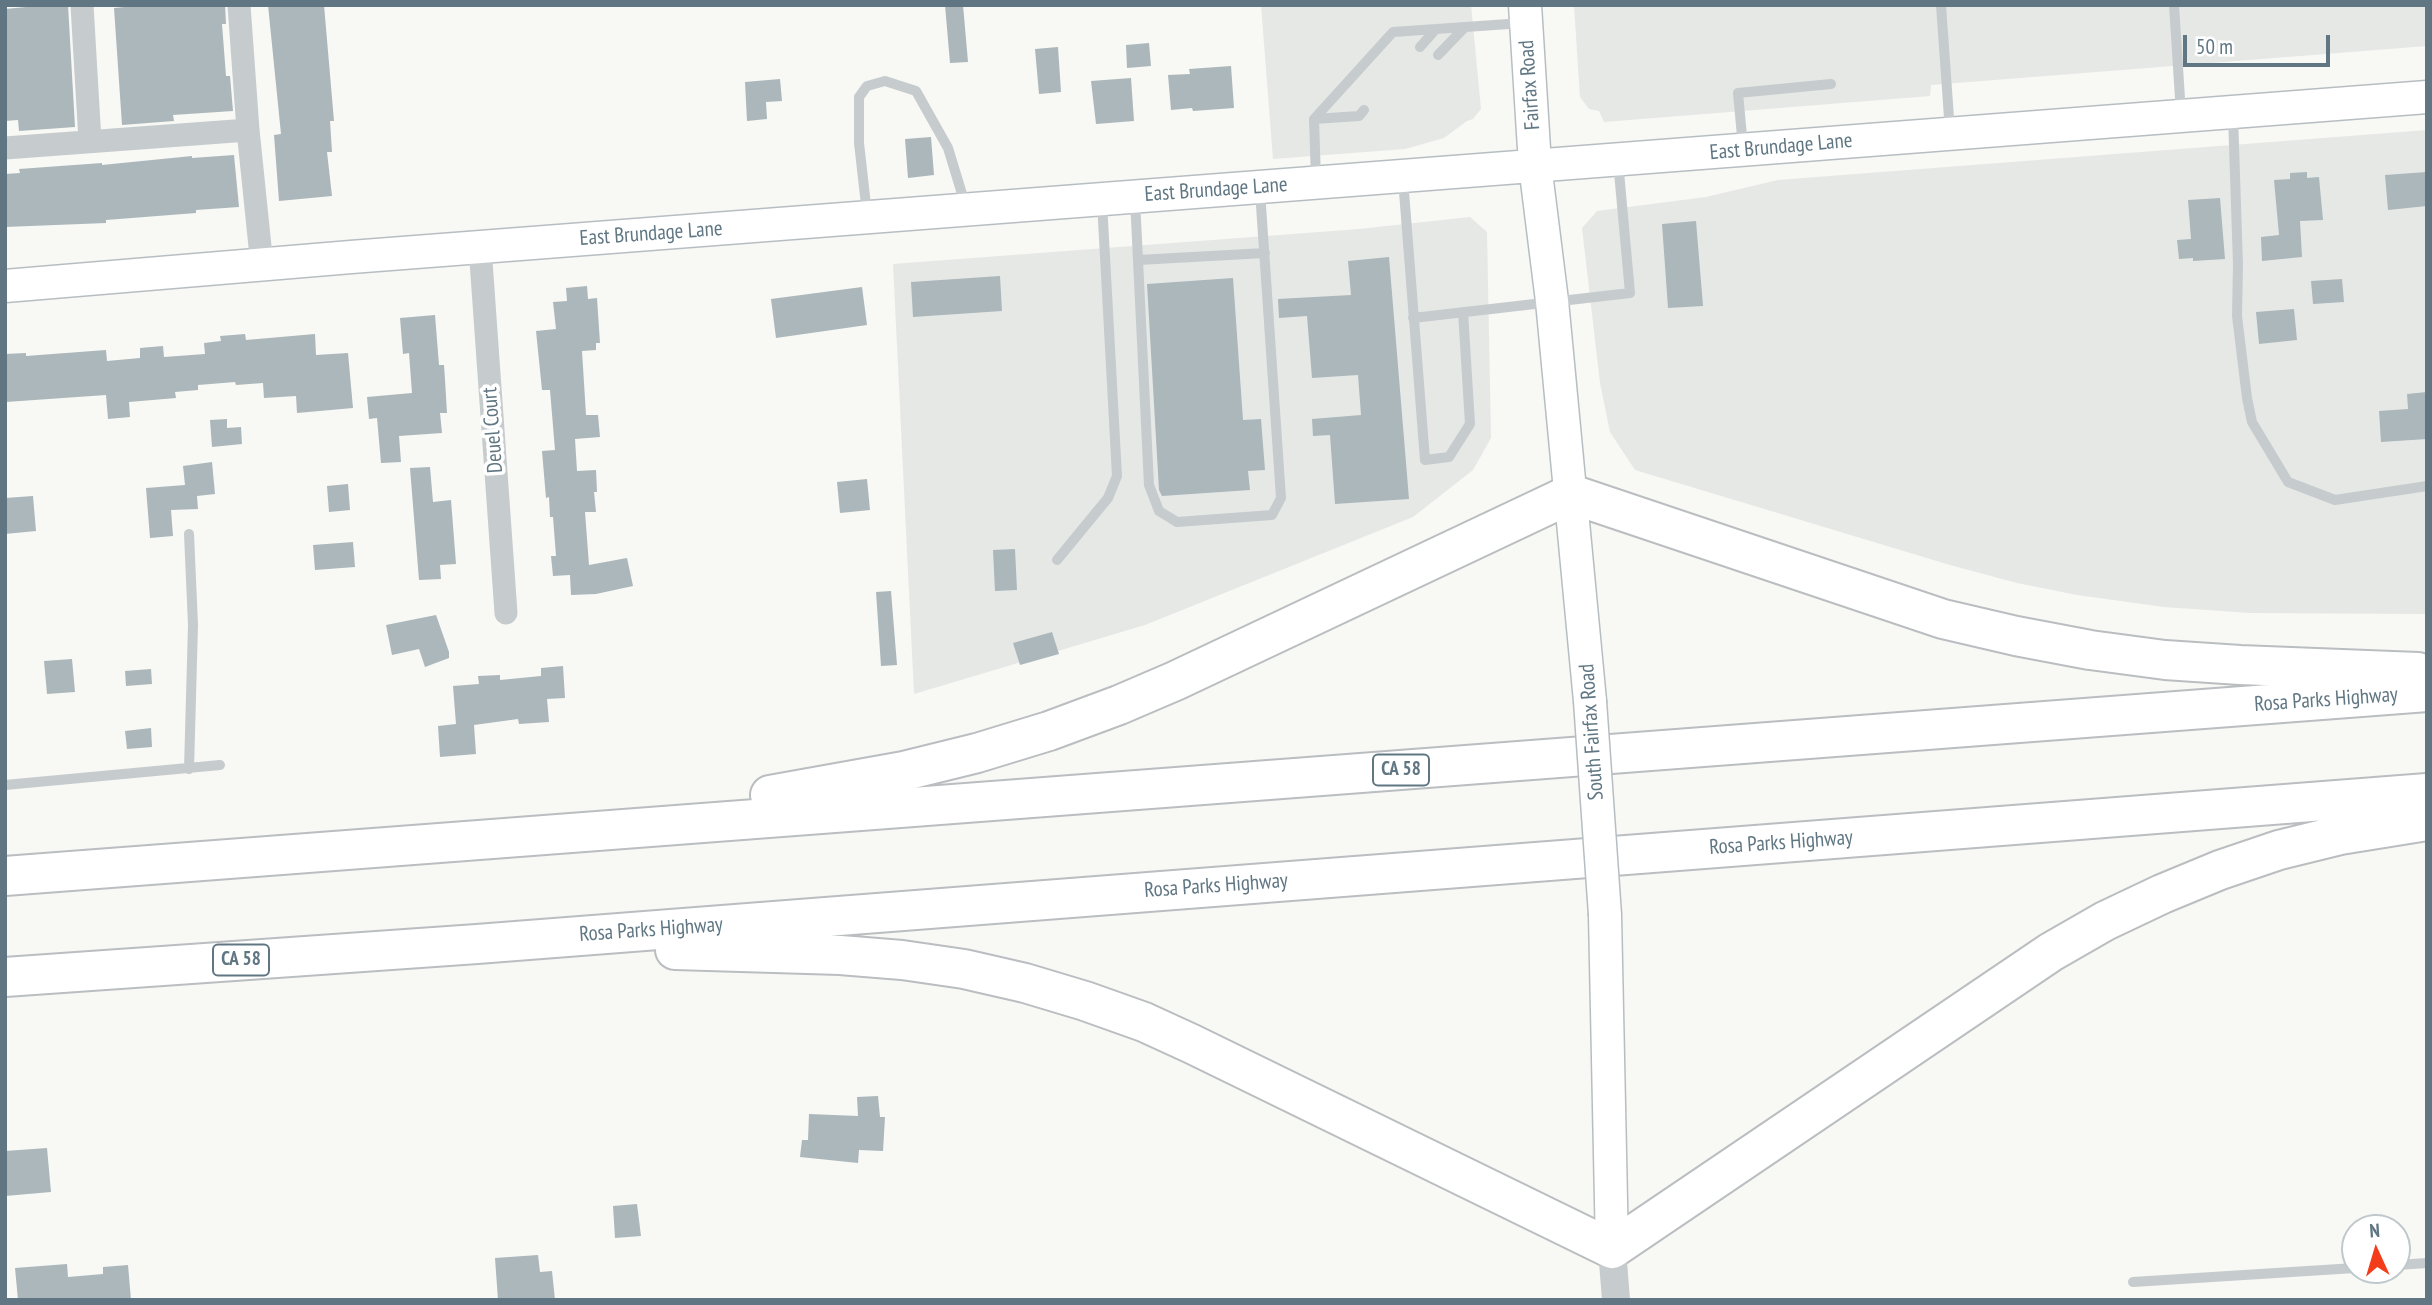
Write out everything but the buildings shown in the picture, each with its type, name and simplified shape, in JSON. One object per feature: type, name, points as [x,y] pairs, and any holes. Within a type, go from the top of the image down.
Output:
[{"type":"highway","points":[[374,848],[806,790],[904,771],[977,753],[1049,731],[1175,681],[1571,494],[1943,619],[2016,636],[2165,660],[2240,666],[2427,673]]},
{"type":"highway","name":"Rosa Parks Highway","points":[[5,876],[2427,692]]},
{"type":"highway","name":"Rosa Parks Highway","points":[[5,977],[477,944],[2427,793]]},
{"type":"highway","points":[[477,944],[852,956],[964,969],[1025,983],[1085,1001],[1168,1033],[1612,1249],[2051,953],[2105,921],[2220,870],[2279,850],[2340,835],[2427,821]]},
{"type":"main road","name":"Fairfax Road","points":[[1526,14],[1535,166]]},
{"type":"main road","name":"East Brundage Lane","points":[[5,286],[2427,97]]},
{"type":"main road","name":"South Fairfax Road","points":[[1535,166],[1552,301],[1590,701],[1605,915],[1612,1249]]},
{"type":"street","points":[[82,5],[90,141]]},
{"type":"street","points":[[239,5],[262,266]]},
{"type":"street","points":[[5,148],[248,130]]},
{"type":"street","name":"Deuel Court","points":[[480,247],[506,613]]},
{"type":"street","name":"South Fairfax Road","points":[[1612,1249],[1616,1300]]},
{"type":"lane","points":[[1941,5],[1950,134]]},
{"type":"lane","points":[[2174,5],[2182,116]]},
{"type":"lane","points":[[1317,182],[1314,120],[1393,32],[1465,27],[1526,14]]},
{"type":"lane","points":[[1438,55],[1465,27]]},
{"type":"lane","points":[[1420,47],[1436,29]]},
{"type":"lane","points":[[867,217],[859,143],[859,97],[867,86],[885,81],[916,91],[948,148],[966,209]]},
{"type":"lane","points":[[1744,150],[1738,93],[1832,84]]},
{"type":"lane","points":[[2232,112],[2238,265],[2237,316],[2252,422],[2288,482],[2335,500],[2427,486]]},
{"type":"lane","points":[[1314,120],[1364,113]]},
{"type":"lane","points":[[1413,318],[1630,293],[1618,160]]},
{"type":"lane","points":[[1402,176],[1425,460],[1449,457],[1470,424],[1463,312]]},
{"type":"lane","points":[[1135,196],[1149,485],[1159,511],[1177,522],[1272,515],[1281,498],[1260,187]]},
{"type":"lane","points":[[1057,560],[1108,498],[1116,476],[1102,199]]},
{"type":"lane","points":[[1138,260],[1265,253]]},
{"type":"lane","points":[[189,534],[193,625],[189,769]]},
{"type":"lane","points":[[5,785],[220,765]]},
{"type":"lane","points":[[2133,1282],[2341,1269]]},
{"type":"shaded area","points":[[1261,5],[1471,5],[1481,109],[1473,119],[1444,138],[1405,149],[1273,159]]},
{"type":"shaded area","points":[[1574,5],[2427,5],[2427,46],[1931,85],[1930,96],[1604,122],[1599,111],[1589,109],[1580,97]]},
{"type":"shaded area","points":[[2427,130],[2427,614],[2250,613],[2164,607],[2077,595],[2017,583],[1635,470],[1610,432],[1600,383],[1582,228],[1597,211],[1706,197],[1778,180]]},
{"type":"shaded area","points":[[1470,217],[1487,232],[1491,438],[1473,470],[1413,517],[1145,625],[914,694],[893,264],[1359,229]]}]
